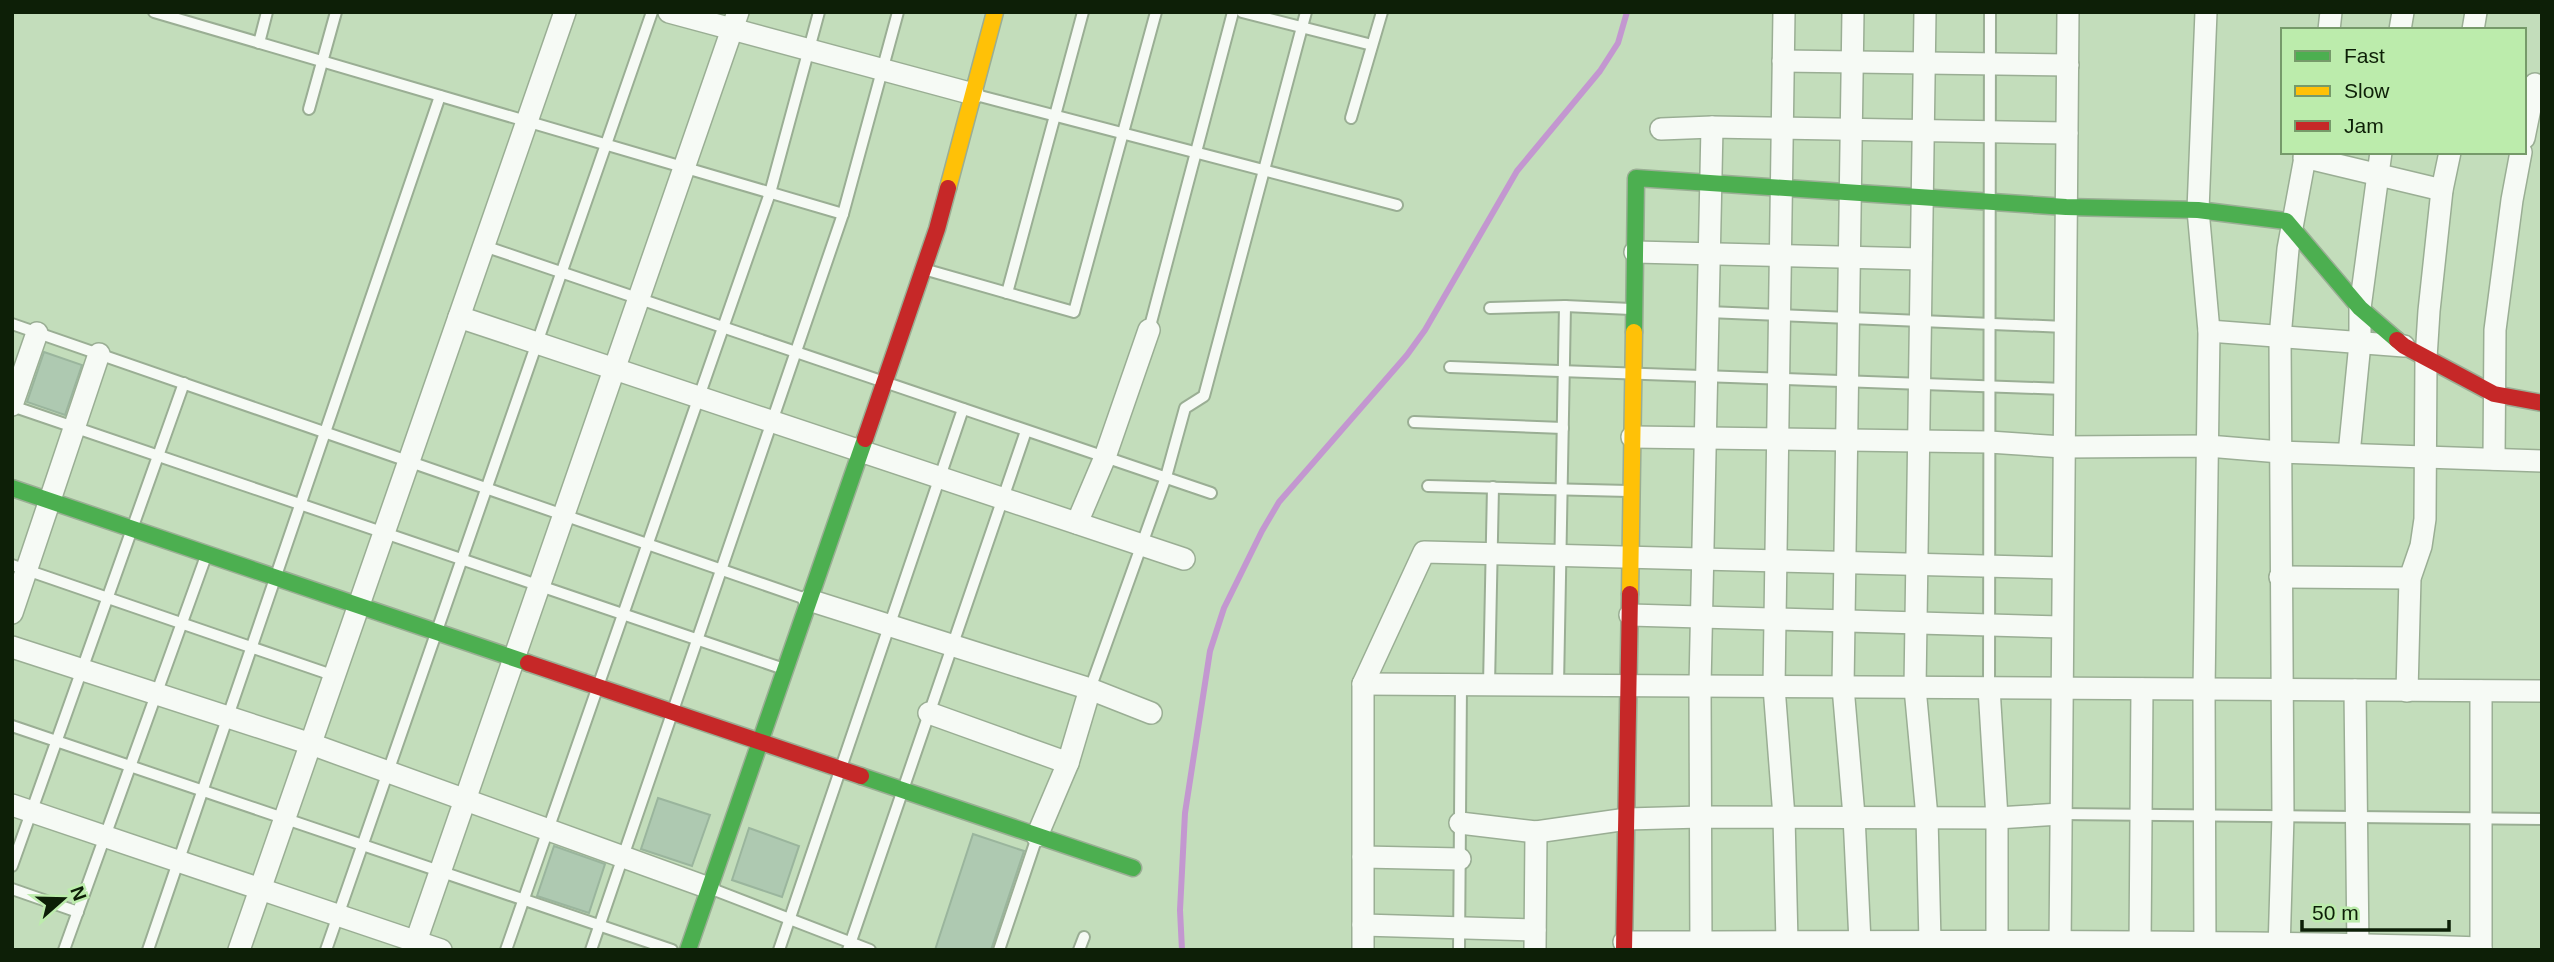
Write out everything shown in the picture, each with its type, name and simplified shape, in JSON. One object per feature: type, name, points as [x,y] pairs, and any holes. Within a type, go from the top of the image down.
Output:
[{"type":"street","points":[[239,950],[565,12]]},
{"type":"street","points":[[668,12],[734,21],[809,50],[973,94]]},
{"type":"street","points":[[688,950],[937,229],[995,12]]},
{"type":"street","points":[[1784,12],[1774,687],[1784,817],[1787,942]]},
{"type":"street","points":[[1853,12],[1843,687],[1854,817],[1860,942]]},
{"type":"street","points":[[1925,12],[1915,688],[1927,817],[1930,942]]},
{"type":"street","points":[[2059,946],[2068,12]]},
{"type":"street","points":[[2205,947],[2204,690],[2209,331],[2198,210],[2206,12]]},
{"type":"street","points":[[414,945],[734,21]]},
{"type":"street","points":[[1783,61],[2068,65]]},
{"type":"street","points":[[2526,127],[2534,83]]},
{"type":"street","points":[[1661,129],[1712,127],[2067,133]]},
{"type":"street","points":[[1701,946],[1700,687],[1712,127]]},
{"type":"street","points":[[2349,454],[2360,343],[2360,308],[2381,154]]},
{"type":"street","points":[[2407,691],[2410,578],[2421,546],[2426,519],[2426,358],[2442,190],[2450,154]]},
{"type":"street","points":[[2494,459],[2495,330],[2521,154]]},
{"type":"street","points":[[2279,947],[2283,816],[2280,337],[2292,228],[2305,155],[2377,176],[2442,190]]},
{"type":"street","points":[[2481,691],[2481,949],[1997,946],[1930,942],[1624,946],[1636,178],[2066,207],[2198,210],[2286,221],[2360,308],[2404,346],[2494,394],[2542,403]]},
{"type":"street","points":[[1635,252],[1921,259]]},
{"type":"street","points":[[459,317],[1184,559]]},
{"type":"street","points":[[1077,523],[1105,457],[1149,330]]},
{"type":"street","points":[[2209,331],[2404,346]]},
{"type":"street","points":[[12,405],[37,333]]},
{"type":"street","points":[[12,613],[19,568],[50,501],[99,354]]},
{"type":"street","points":[[1632,437],[1989,442],[2063,447],[2208,446],[2280,452],[2542,461]]},
{"type":"street","points":[[12,488],[1133,868]]},
{"type":"street","points":[[1363,950],[1363,684],[1424,552],[2062,568]]},
{"type":"street","points":[[2280,577],[2410,578]]},
{"type":"street","points":[[809,600],[1090,689],[1151,713]]},
{"type":"street","points":[[1630,615],[2061,627]]},
{"type":"street","points":[[12,647],[311,744],[709,888]]},
{"type":"street","points":[[1363,684],[2542,691]]},
{"type":"street","points":[[1989,688],[1997,818],[1997,946]]},
{"type":"street","points":[[1037,836],[1068,763],[1090,689]]},
{"type":"street","points":[[2140,946],[2142,689]]},
{"type":"street","points":[[2355,690],[2358,947]]},
{"type":"street","points":[[929,713],[1068,763]]},
{"type":"street","points":[[22,808],[338,915],[414,945],[442,950]]},
{"type":"street","points":[[1460,823],[1536,832],[1627,819],[1997,818],[2060,814]]},
{"type":"street","points":[[1363,925],[1460,928],[1535,940],[1536,832]]},
{"type":"street","points":[[1363,858],[1460,859]]},
{"type":"lane","points":[[154,12],[192,18],[259,43],[843,214]]},
{"type":"lane","points":[[259,43],[267,12]]},
{"type":"lane","points":[[309,109],[336,12]]},
{"type":"lane","points":[[326,950],[652,12]]},
{"type":"lane","points":[[506,950],[771,193],[819,12]]},
{"type":"lane","points":[[591,950],[843,214],[898,12]]},
{"type":"lane","points":[[1007,293],[1083,12]]},
{"type":"lane","points":[[923,269],[1074,312],[1156,12]]},
{"type":"lane","points":[[1149,330],[1233,12]]},
{"type":"lane","points":[[1242,12],[1372,45]]},
{"type":"lane","points":[[1090,689],[1166,477],[1185,408],[1204,396],[1306,12]]},
{"type":"lane","points":[[1351,118],[1382,12]]},
{"type":"lane","points":[[1989,688],[1990,12]]},
{"type":"lane","points":[[973,94],[1397,205]]},
{"type":"lane","points":[[148,950],[440,96]]},
{"type":"lane","points":[[484,246],[1211,493]]},
{"type":"lane","points":[[1490,308],[1565,306],[1634,309]]},
{"type":"lane","points":[[1558,686],[1565,306]]},
{"type":"lane","points":[[1708,312],[2065,327]]},
{"type":"lane","points":[[12,324],[809,600]]},
{"type":"lane","points":[[1450,367],[2064,389]]},
{"type":"lane","points":[[12,866],[22,808],[57,741],[184,383]]},
{"type":"lane","points":[[12,405],[785,669]]},
{"type":"lane","points":[[779,950],[963,409]]},
{"type":"lane","points":[[1414,422],[1563,428]]},
{"type":"lane","points":[[849,946],[1026,431]]},
{"type":"lane","points":[[1428,486],[1632,491]]},
{"type":"lane","points":[[1489,685],[1493,487]]},
{"type":"lane","points":[[64,950],[207,554]]},
{"type":"lane","points":[[19,568],[335,676]]},
{"type":"lane","points":[[1459,950],[1461,685]]},
{"type":"lane","points":[[12,726],[672,950]]},
{"type":"lane","points":[[2060,814],[2542,819]]},
{"type":"lane","points":[[999,950],[1037,836]]},
{"type":"lane","points":[[709,888],[789,918],[849,946],[870,950]]},
{"type":"lane","points":[[12,890],[78,912]]},
{"type":"lane","points":[[1079,950],[1084,937]]},
{"type":"building","points":[[44,352],[82,365],[65,415],[27,402]]},
{"type":"building","points":[[658,798],[710,815],[692,866],[641,849]]},
{"type":"building","points":[[749,828],[799,846],[782,897],[732,880]]},
{"type":"building","points":[[973,834],[1024,851],[991,950],[935,950]]},
{"type":"building","points":[[554,846],[605,864],[589,913],[537,896]]},
{"type":"waterway","points":[[1182,950],[1180,910],[1185,813],[1210,651],[1224,608],[1279,502],[1407,355],[1425,330],[1517,171],[1600,71],[1618,43],[1627,12]]},
{"type":"traffic: fast","points":[[1634,332],[1636,178],[2066,207],[2198,210],[2286,221],[2360,308],[2397,340]]},
{"type":"traffic: fast","points":[[688,950],[865,439]]},
{"type":"traffic: fast","points":[[12,488],[528,663]]},
{"type":"traffic: fast","points":[[861,776],[1133,868]]},
{"type":"traffic: slow","points":[[948,188],[995,12]]},
{"type":"traffic: slow","points":[[1630,594],[1634,332]]},
{"type":"traffic: jam","points":[[865,439],[937,229],[948,188]]},
{"type":"traffic: jam","points":[[2397,340],[2494,394],[2542,403]]},
{"type":"traffic: jam","points":[[1624,950],[1630,594]]},
{"type":"traffic: jam","points":[[528,663],[861,776]]}]
